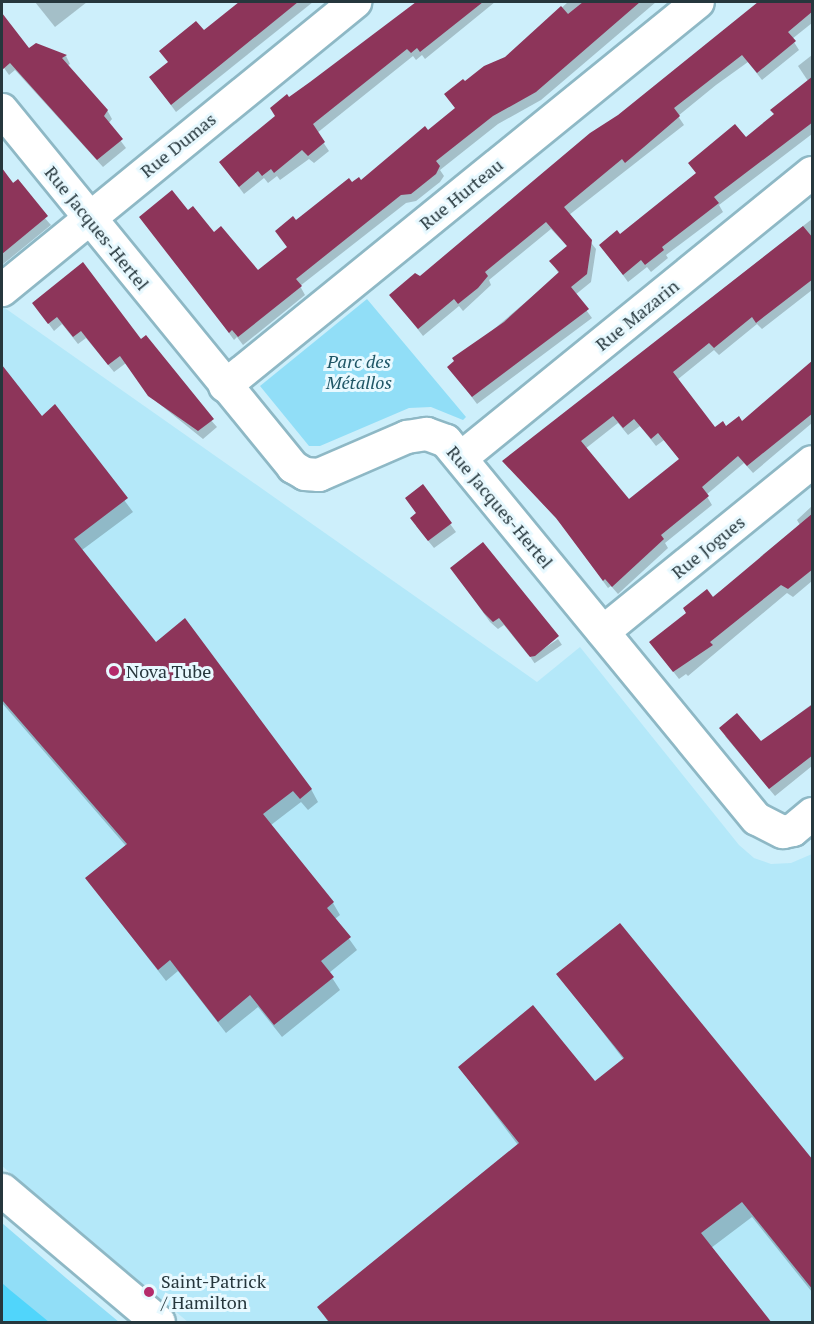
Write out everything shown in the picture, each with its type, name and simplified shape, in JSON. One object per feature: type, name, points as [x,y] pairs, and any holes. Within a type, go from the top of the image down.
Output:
[{"type":"main road","points":[[2,1190],[158,1323]]},
{"type":"street","name":"Rue Dumas","points":[[2,290],[355,2]]},
{"type":"street","name":"Rue Hurteau","points":[[225,386],[698,2]]},
{"type":"street","name":"Rue Jacques-Hertel","points":[[2,110],[283,458],[305,474],[332,471],[407,437],[427,434],[446,441],[758,819],[783,832],[808,818]]},
{"type":"street","name":"Rue Mazarin","points":[[461,458],[813,173]]},
{"type":"street","name":"Rue Jogues","points":[[603,632],[813,462]]},
{"type":"shaded area","points":[[2,306],[537,682],[580,647],[739,845],[754,858],[771,864],[791,863],[812,854],[812,1322],[188,1322],[2,1166]]},
{"type":"shaded area","points":[[2,1283],[10,1290],[49,1322],[2,1322]]},
{"type":"green space","name":"Parc des Métallos","points":[[367,299],[466,417],[463,420],[431,407],[409,408],[320,446],[309,446],[260,386]]},
{"type":"green space","points":[[2,1223],[66,1278],[119,1322],[2,1322]]},
{"type":"building","points":[[239,2],[298,2],[171,105],[149,77],[168,62],[159,51],[196,21],[204,30]]},
{"type":"building","points":[[416,2],[483,2],[420,52],[417,48],[411,53],[407,49],[313,124],[325,142],[308,156],[302,150],[274,173],[271,169],[262,176],[258,171],[239,187],[219,162],[275,116],[270,108],[287,94],[289,97],[310,82]]},
{"type":"building","points":[[583,2],[640,2],[536,92],[493,116],[436,161],[440,166],[436,174],[411,194],[401,195],[296,279],[302,286],[238,337],[232,330],[229,333],[139,217],[172,190],[188,210],[193,206],[214,232],[221,226],[258,270],[287,247],[275,231],[293,216],[296,220],[349,178],[352,182],[359,177],[361,180],[425,126],[428,130],[455,108],[444,94],[484,66],[505,57],[561,6],[568,14]]},
{"type":"building","points":[[758,2],[813,2],[813,11],[788,32],[796,41],[757,73],[742,55],[674,108],[680,116],[644,147],[625,163],[622,159],[564,207],[592,240],[587,274],[571,287],[589,309],[472,397],[447,367],[454,361],[452,358],[504,322],[559,272],[549,261],[567,246],[546,222],[485,272],[488,276],[478,288],[458,304],[454,299],[418,329],[389,295],[415,273],[420,276],[590,133],[618,115]]},
{"type":"building","points":[[2,13],[29,48],[36,43],[67,55],[62,58],[108,110],[104,116],[123,139],[97,160],[10,63],[2,70]]},
{"type":"building","points":[[813,76],[813,122],[714,197],[719,203],[662,247],[664,250],[645,265],[641,260],[623,275],[599,245],[617,230],[620,234],[696,173],[688,163],[735,124],[746,137],[774,114],[770,110]]},
{"type":"building","points":[[2,168],[13,183],[18,179],[48,216],[2,254]]},
{"type":"building","points":[[803,226],[813,238],[813,279],[756,323],[752,317],[714,348],[709,343],[673,372],[715,427],[723,421],[726,426],[739,416],[742,421],[813,360],[813,413],[747,466],[738,456],[702,487],[709,496],[661,535],[664,539],[612,587],[605,579],[603,581],[556,518],[502,461]],"holes":[[[613,416],[623,428],[634,419],[651,439],[658,433],[679,459],[629,499],[581,441]]]},
{"type":"building","points":[[83,262],[141,339],[146,335],[214,419],[198,431],[148,396],[120,356],[108,365],[81,331],[73,337],[57,317],[48,324],[32,303]]},
{"type":"building","name":"Nova Tube","points":[[2,365],[42,416],[55,404],[128,498],[74,539],[156,642],[185,618],[312,789],[300,799],[293,791],[263,814],[334,902],[327,908],[351,937],[321,961],[334,977],[274,1025],[250,995],[218,1022],[170,960],[158,970],[85,878],[127,844],[2,700]]},
{"type":"building","points":[[423,484],[452,523],[428,541],[410,518],[416,513],[405,498]]},
{"type":"building","points":[[813,513],[813,569],[788,589],[781,585],[710,642],[713,645],[673,672],[649,642],[686,613],[683,608],[707,589],[713,597]]},
{"type":"building","points":[[483,542],[559,636],[535,656],[530,657],[499,618],[493,622],[484,613],[450,568]]},
{"type":"building","points":[[813,704],[813,755],[769,789],[719,728],[737,713],[761,741]]},
{"type":"building","points":[[620,923],[813,1160],[813,1290],[742,1202],[701,1233],[772,1323],[330,1323],[317,1307],[519,1143],[458,1067],[533,1005],[595,1081],[624,1058],[556,974]]},
{"type":"place","name":"Nova Tube","points":[[114,671]]},
{"type":"place","name":"Saint-Patrick / Hamilton","points":[[149,1292]]}]
